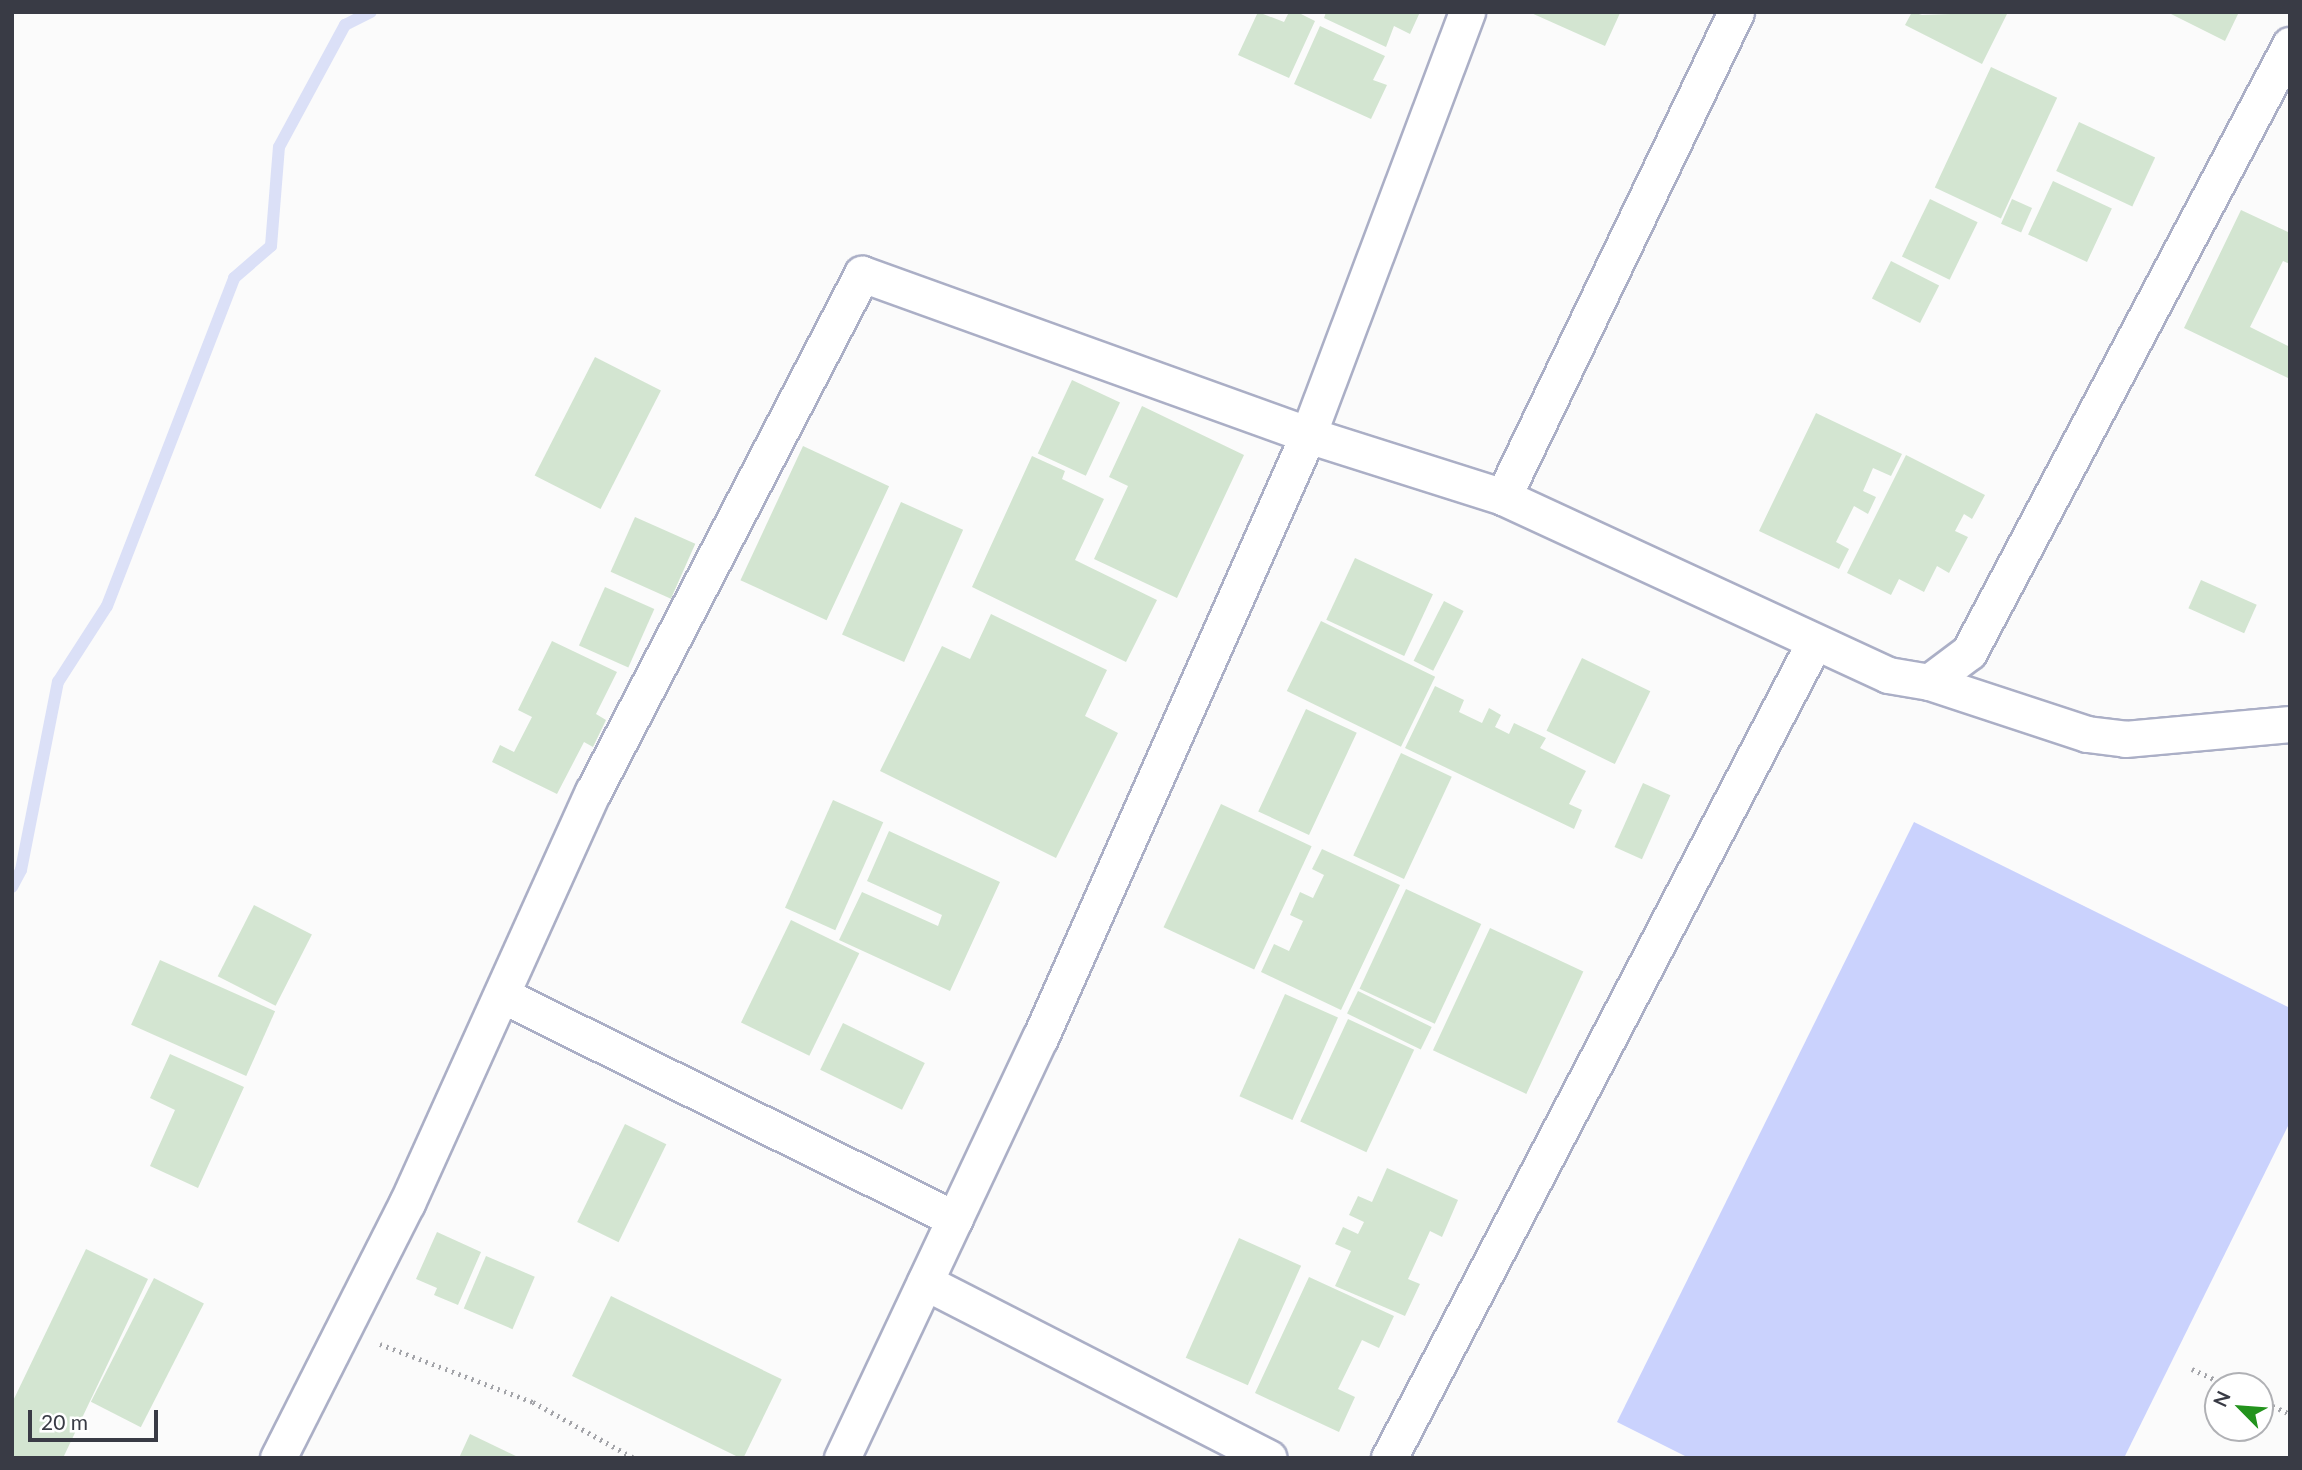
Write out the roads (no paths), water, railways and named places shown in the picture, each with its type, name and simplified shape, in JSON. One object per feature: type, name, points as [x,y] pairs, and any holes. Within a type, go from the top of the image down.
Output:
[{"type":"street","points":[[842,1458],[1172,746],[1308,435],[1467,12]]},
{"type":"street","points":[[1503,498],[1737,12]]},
{"type":"street","points":[[1929,682],[1969,652],[2290,44]]},
{"type":"street","points":[[278,1458],[340,1329],[407,1203],[593,792],[862,274],[1308,435],[1503,498],[1888,675],[1929,682],[2087,734],[2125,739],[2290,724]]},
{"type":"street","points":[[1389,1458],[1814,643]]},
{"type":"street","points":[[502,995],[955,1219]]},
{"type":"street","points":[[925,1282],[1269,1458]]},
{"type":"waterway","points":[[12,887],[21,870],[58,682],[107,606],[234,278],[271,246],[279,147],[345,25],[371,12]]}]
